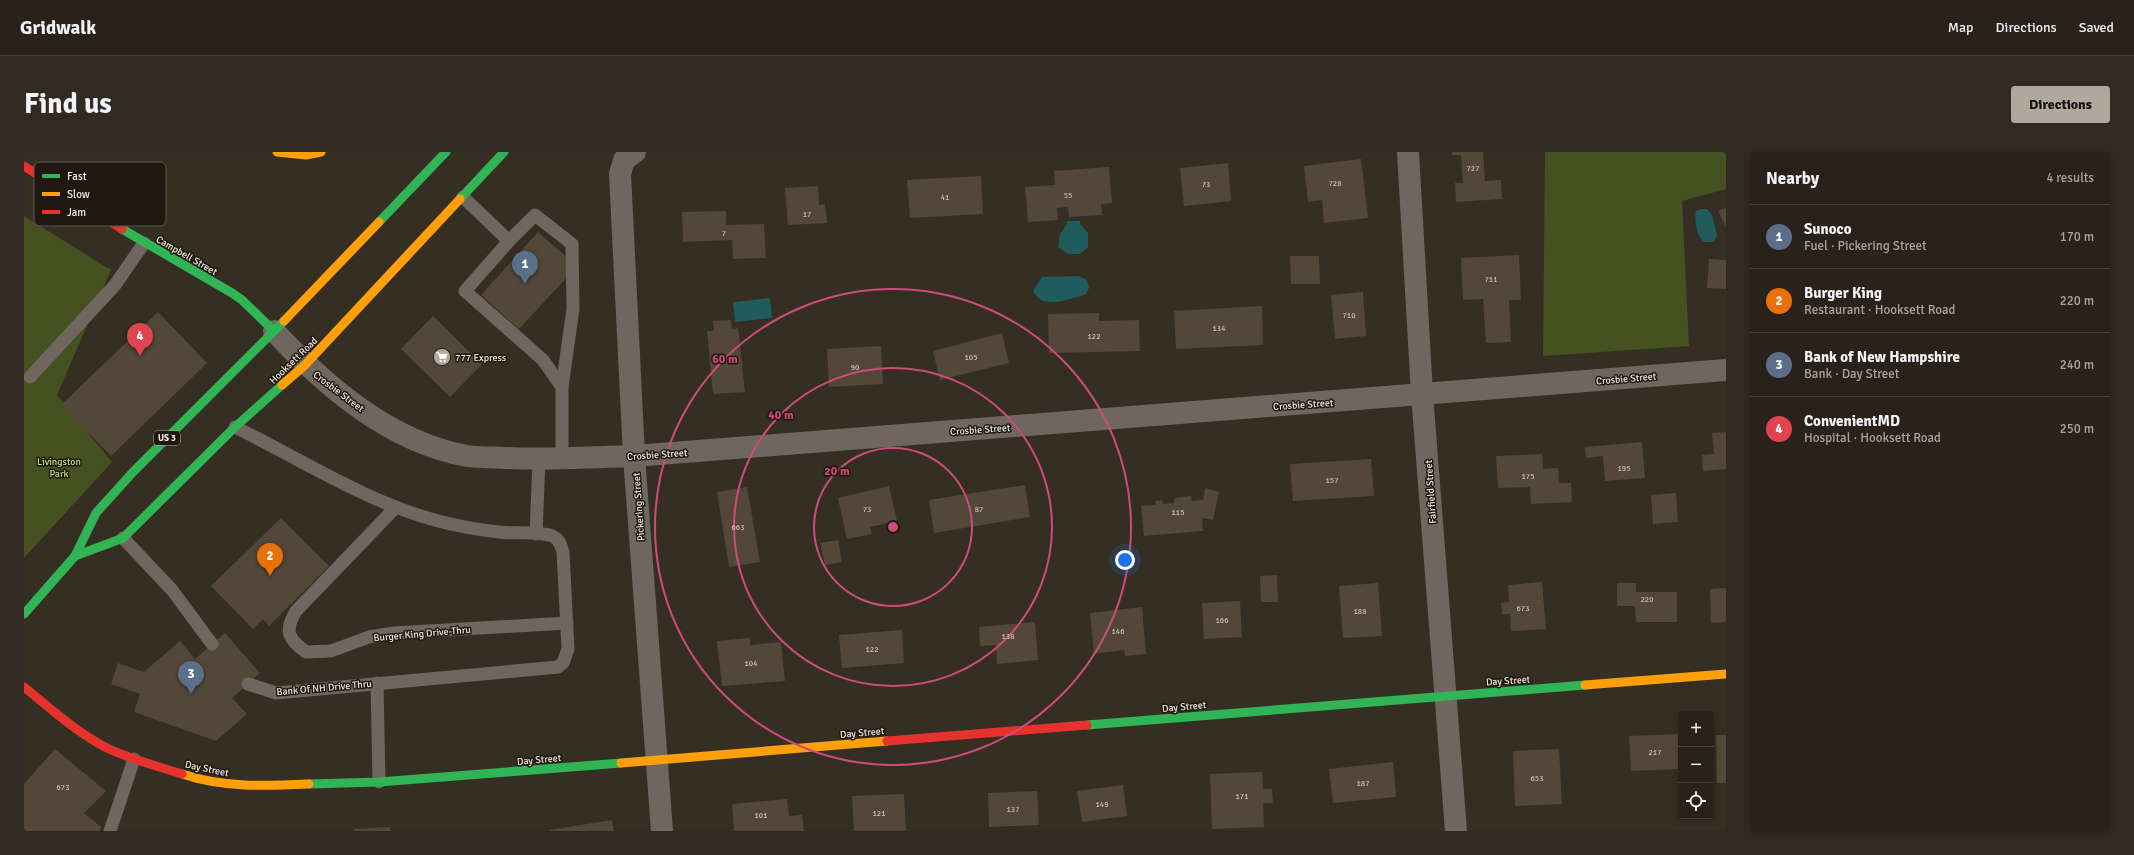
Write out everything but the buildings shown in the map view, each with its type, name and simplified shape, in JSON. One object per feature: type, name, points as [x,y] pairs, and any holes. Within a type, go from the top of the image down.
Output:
[{"type":"street","points":[[276,152],[306,155],[321,152]]},
{"type":"street","name":"Hooksett Road","points":[[24,614],[75,556],[96,513],[133,472],[274,331],[446,152]]},
{"type":"street","name":"Hooksett Road","points":[[75,556],[123,538],[236,427],[305,365],[504,152]]},
{"type":"street","name":"Fairfield Street","points":[[1408,152],[1422,394],[1456,831]]},
{"type":"street","name":"Pickering Street","points":[[630,156],[620,174],[634,456],[662,831]]},
{"type":"street","name":"Campbell Street","points":[[24,166],[34,172]]},
{"type":"street","name":"Campbell Street","points":[[118,226],[144,243],[232,293],[242,300],[274,331]]},
{"type":"street","name":"Crosbie Street","points":[[274,331],[305,365],[380,422],[414,440],[435,448],[468,456],[539,459],[634,456],[1726,370]]},
{"type":"street","name":"Day Street","points":[[24,687],[79,731],[105,747],[134,759],[217,783],[259,786],[379,782],[1445,695],[1726,674]]},
{"type":"lane","points":[[463,197],[508,241]]},
{"type":"lane","points":[[562,387],[543,360],[465,291],[508,241],[535,215],[572,244],[573,309],[562,387],[562,458]]},
{"type":"lane","points":[[30,376],[115,285],[144,243]]},
{"type":"lane","points":[[236,427],[366,494],[396,507],[436,520],[469,528],[500,532],[536,534],[539,459]]},
{"type":"lane","name":"Burger King Drive-Thru","points":[[396,507],[296,611],[290,620],[289,631],[291,639],[306,652],[331,651],[369,637],[394,633],[567,623]]},
{"type":"lane","name":"Bank Of NH Drive Thru","points":[[248,684],[276,693],[558,666],[563,663],[567,656],[567,623],[561,547],[559,541],[554,537],[536,534]]},
{"type":"lane","points":[[123,538],[172,590],[212,644]]},
{"type":"lane","points":[[377,683],[379,782]]},
{"type":"lane","points":[[110,831],[134,759]]},
{"type":"green space","points":[[1545,152],[1726,152],[1726,189],[1682,201],[1689,346],[1543,356]]},
{"type":"green space","name":"Livingston Park","points":[[24,216],[34,222],[34,226],[40,226],[111,270],[57,395],[112,462],[24,558]]},
{"type":"water","points":[[1707,209],[1712,215],[1717,235],[1714,242],[1705,242],[1698,233],[1695,215],[1696,211]]},
{"type":"water","points":[[1067,221],[1080,221],[1080,224],[1088,233],[1088,247],[1080,254],[1068,254],[1058,247],[1060,234],[1067,224]]},
{"type":"water","points":[[1078,276],[1087,280],[1089,288],[1085,295],[1063,301],[1049,302],[1043,301],[1037,297],[1033,291],[1042,277]]},
{"type":"water","points":[[770,298],[772,318],[735,322],[733,302]]},
{"type":"traffic: fast","points":[[379,222],[446,152]]},
{"type":"traffic: fast","points":[[460,199],[504,152]]},
{"type":"traffic: fast","points":[[122,229],[232,293],[242,300],[274,331]]},
{"type":"traffic: fast","points":[[24,614],[75,556],[96,513],[133,472],[284,321]]},
{"type":"traffic: fast","points":[[75,556],[123,538],[235,427],[282,385]]},
{"type":"traffic: fast","points":[[1087,725],[1585,685]]},
{"type":"traffic: fast","points":[[309,784],[379,782],[621,763]]},
{"type":"traffic: slow","points":[[277,152],[306,155],[321,152]]},
{"type":"traffic: slow","points":[[282,385],[305,365],[460,199]]},
{"type":"traffic: slow","points":[[284,321],[379,222]]},
{"type":"traffic: slow","points":[[1585,685],[1726,674]]},
{"type":"traffic: slow","points":[[621,763],[887,741]]},
{"type":"traffic: slow","points":[[182,774],[198,779],[229,784],[309,784]]},
{"type":"traffic: jam","points":[[24,166],[34,172]]},
{"type":"traffic: jam","points":[[117,226],[122,229]]},
{"type":"traffic: jam","points":[[24,687],[73,727],[94,741],[133,759],[182,774]]},
{"type":"traffic: jam","points":[[887,741],[1087,725]]},
{"type":"place","name":"Sunoco","points":[[525,284]]},
{"type":"place","name":"ConvenientMD","points":[[140,356]]},
{"type":"place","name":"777 Express","points":[[442,357]]},
{"type":"place","name":"Burger King","points":[[270,576]]},
{"type":"place","name":"Bank of New Hampshire","points":[[191,694]]}]
